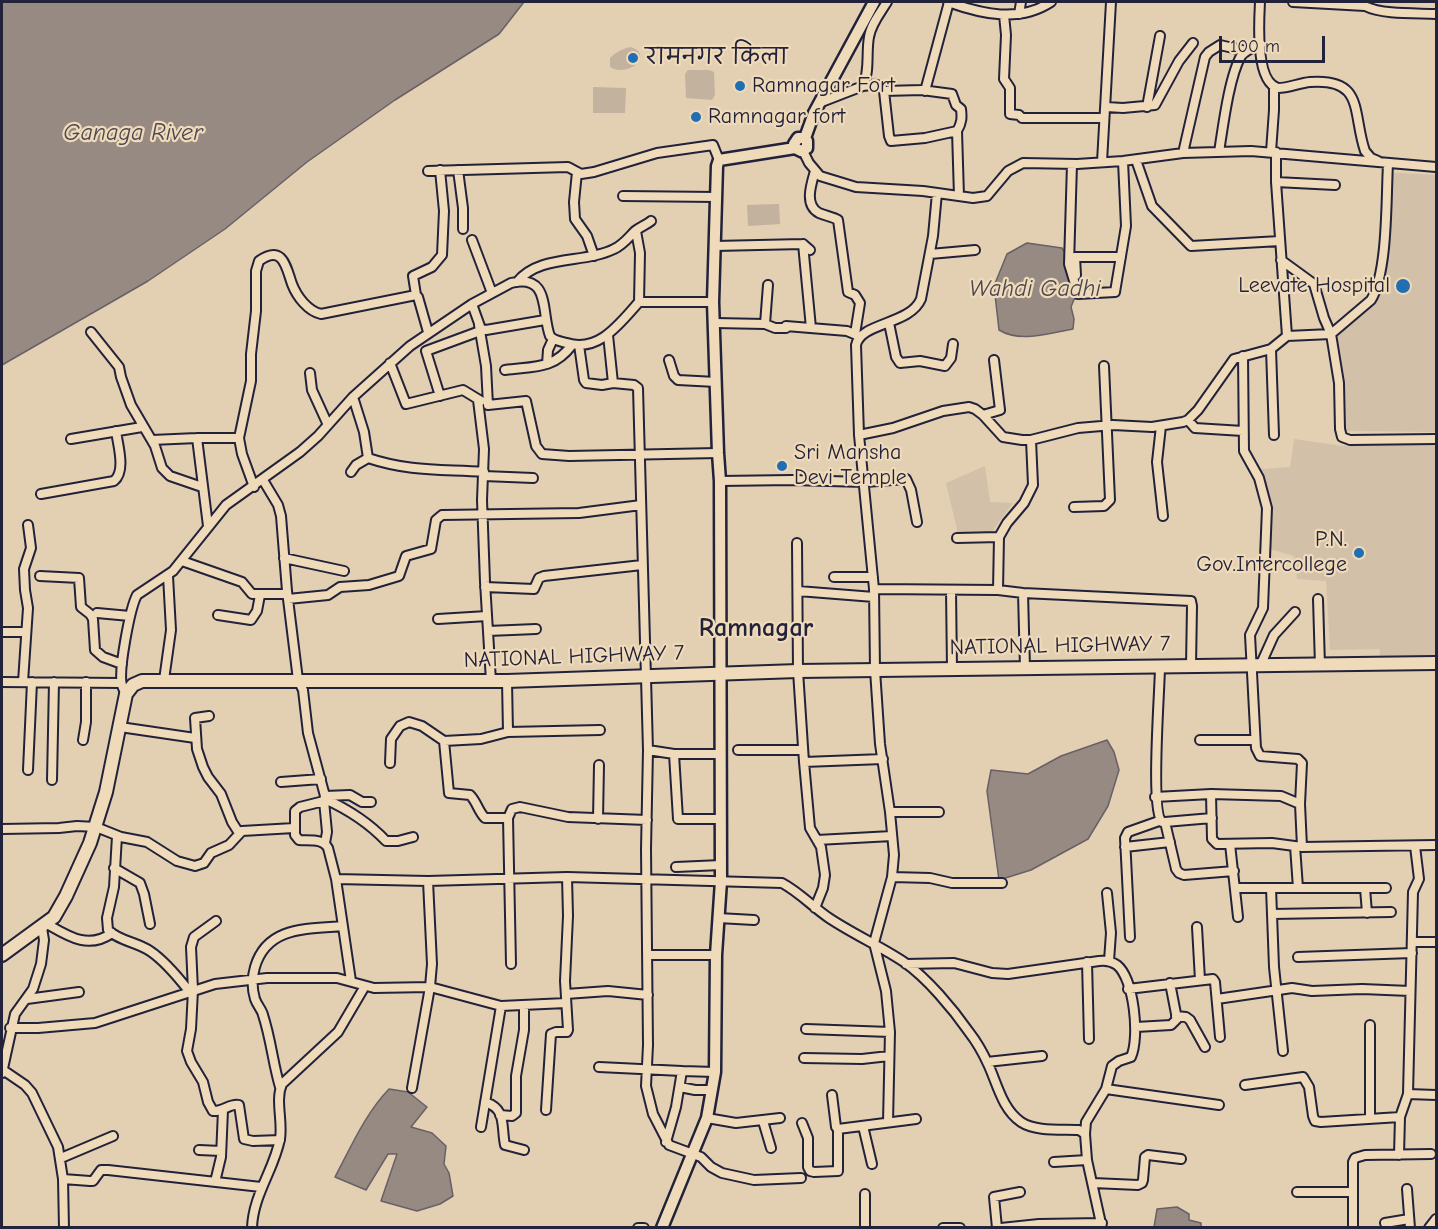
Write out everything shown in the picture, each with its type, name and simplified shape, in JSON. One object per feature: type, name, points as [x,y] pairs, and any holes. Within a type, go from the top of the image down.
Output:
[{"type":"main road","points":[[662,1227],[707,1118],[715,1072],[716,955],[721,881],[722,673],[720,482],[713,303],[719,160],[799,149],[795,141],[798,138],[804,138],[819,103],[874,2]]},
{"type":"main road","name":"NATIONAL HIGHWAY 7","points":[[124,689],[129,689],[138,682],[164,680],[507,681],[798,671],[1437,663]]},
{"type":"main road","points":[[4,951],[44,926],[54,917],[66,896],[96,827],[112,770],[124,689]]},
{"type":"street","points":[[863,86],[867,71],[871,30],[887,2]]},
{"type":"street","points":[[926,91],[948,2],[974,11],[1004,15],[1039,10],[1051,2]]},
{"type":"street","points":[[1019,14],[1021,2]]},
{"type":"street","points":[[1102,162],[1108,36],[1112,2]]},
{"type":"street","points":[[1260,2],[1263,71],[1266,79],[1274,87],[1284,88],[1310,82],[1327,82],[1344,86],[1354,102],[1365,151],[1371,158],[1385,164]]},
{"type":"street","points":[[1293,2],[1364,4],[1380,10],[1437,14]]},
{"type":"street","points":[[1004,15],[1006,35],[1004,79],[1010,88],[1010,114],[1019,115],[1022,118],[1104,118]]},
{"type":"street","points":[[1147,107],[1160,36]]},
{"type":"street","points":[[1106,106],[1147,107],[1156,104],[1179,61],[1193,43]]},
{"type":"street","points":[[1220,152],[1225,112],[1237,66],[1246,51],[1261,44]]},
{"type":"street","points":[[1183,153],[1205,57],[1220,45],[1246,51]]},
{"type":"street","points":[[819,103],[863,86],[876,84],[884,91],[890,140],[925,138],[957,130]]},
{"type":"street","points":[[1274,87],[1273,152],[1287,336]]},
{"type":"street","points":[[884,91],[926,91],[953,94],[956,105],[961,109],[962,118],[957,130],[959,196]]},
{"type":"street","points":[[428,171],[568,166],[577,172],[594,172],[657,153],[713,145],[719,160]]},
{"type":"street","points":[[799,149],[820,176],[856,187],[973,198],[987,196],[1008,171],[1023,163],[1072,164],[1136,160],[1183,153],[1273,152],[1437,167]]},
{"type":"street","points":[[1136,160],[1152,206],[1191,246],[1280,241]]},
{"type":"street","points":[[1072,164],[1069,264],[1078,294],[1115,292],[1126,226],[1123,161]]},
{"type":"street","points":[[860,435],[961,408],[975,409],[1003,437],[1031,440],[1069,429],[1161,426],[1188,420],[1232,362],[1244,356],[1271,349],[1287,336],[1331,334],[1371,300],[1375,294],[1382,261],[1385,164]]},
{"type":"street","points":[[429,333],[416,295],[413,276],[432,267],[442,255],[444,211],[441,170]]},
{"type":"street","points":[[458,170],[463,229]]},
{"type":"street","points":[[815,171],[811,189],[811,206],[817,212],[838,220],[848,292],[855,294],[860,303],[856,345],[860,435],[873,577],[875,670],[894,855],[892,878],[874,943],[886,992],[890,1032],[888,1122]]},
{"type":"street","points":[[577,172],[573,202],[575,219],[587,236],[594,256]]},
{"type":"street","points":[[1276,182],[1335,185]]},
{"type":"street","points":[[715,323],[765,324],[775,328],[786,328],[786,326],[847,331],[858,335],[890,323],[919,305],[930,254],[937,193]]},
{"type":"street","points":[[623,196],[716,197]]},
{"type":"street","points":[[2,682],[86,682],[124,689],[122,664],[130,616],[137,595],[168,576],[226,506],[300,452],[390,363],[472,304],[517,282],[526,273],[543,266],[594,256],[613,249],[651,221]]},
{"type":"street","points":[[517,282],[539,288],[548,332],[553,339],[575,345],[595,342],[608,335],[639,302],[640,253],[636,231]]},
{"type":"street","points":[[472,240],[492,293]]},
{"type":"street","points":[[803,244],[811,328]]},
{"type":"street","points":[[715,246],[803,244],[810,250]]},
{"type":"street","points":[[930,254],[975,250]]},
{"type":"street","points":[[254,487],[242,454],[239,438],[251,381],[251,354],[256,311],[256,271],[259,261],[273,255],[282,259],[289,269],[292,285],[303,303],[310,310],[321,314],[416,295]]},
{"type":"street","points":[[1076,285],[1075,256],[1121,257]]},
{"type":"street","points":[[1281,260],[1314,284],[1331,334],[1339,383],[1342,437],[1350,440],[1437,439]]},
{"type":"street","points":[[765,324],[768,285]]},
{"type":"street","points":[[639,302],[713,303]]},
{"type":"street","points":[[472,304],[486,366],[488,405]]},
{"type":"street","points":[[440,396],[426,351],[479,328],[486,330],[546,320]]},
{"type":"street","points":[[890,323],[896,357],[900,363],[920,361],[945,366],[951,358],[953,344]]},
{"type":"street","points":[[91,332],[119,367],[131,405],[142,427],[152,440],[165,471],[170,476],[202,487]]},
{"type":"street","points":[[608,335],[613,383]]},
{"type":"street","points":[[547,364],[548,350],[553,339]]},
{"type":"street","points":[[505,370],[557,361],[575,345]]},
{"type":"street","points":[[575,345],[586,383],[634,384],[638,388],[648,750],[646,879],[648,1099],[656,1123],[666,1142],[694,1154],[722,1173],[754,1180],[801,1178]]},
{"type":"street","points":[[1271,349],[1274,435]]},
{"type":"street","points":[[1244,356],[1245,455],[1259,478],[1268,508],[1263,608],[1250,635],[1256,666],[1256,752],[1260,756],[1300,760],[1302,763],[1298,888]]},
{"type":"street","points":[[669,360],[674,376],[678,380],[716,382]]},
{"type":"street","points":[[983,415],[997,412],[1000,407],[994,360]]},
{"type":"street","points":[[390,363],[406,404],[463,390],[488,405],[526,400],[536,446],[543,454],[569,456],[718,453]]},
{"type":"street","points":[[1074,507],[1104,506],[1110,500],[1104,366]]},
{"type":"street","points":[[310,373],[312,390],[328,425]]},
{"type":"street","points":[[353,398],[364,432],[368,458]]},
{"type":"street","points":[[478,400],[483,435],[485,587],[491,681]]},
{"type":"street","points":[[1188,420],[1195,428],[1243,431]]},
{"type":"street","points":[[1161,426],[1157,462],[1163,516]]},
{"type":"street","points":[[71,439],[142,427]]},
{"type":"street","points":[[41,495],[114,482],[120,466],[116,431]]},
{"type":"street","points":[[197,438],[208,526]]},
{"type":"street","points":[[152,440],[239,438]]},
{"type":"street","points":[[998,590],[999,537],[1007,523],[1024,503],[1033,485],[1031,440]]},
{"type":"street","points":[[351,472],[356,465],[368,458],[392,466],[533,478]]},
{"type":"street","points":[[720,482],[792,480],[865,482],[906,478],[911,490],[917,522]]},
{"type":"street","points":[[263,480],[280,509],[298,680],[303,690],[308,733],[325,798],[327,832],[325,843],[336,879],[351,981]]},
{"type":"street","points":[[182,561],[242,582],[252,594],[288,597],[328,595],[340,587],[369,585],[396,578],[402,571],[406,556],[431,549],[436,520],[439,516],[483,513],[579,513],[641,505]]},
{"type":"street","points":[[28,525],[30,553],[24,569],[28,608],[26,632],[28,770]]},
{"type":"street","points":[[957,538],[999,537]]},
{"type":"street","points":[[797,543],[798,671],[804,762],[810,828],[821,847],[825,875],[815,908]]},
{"type":"street","points":[[284,558],[344,571]]},
{"type":"street","points":[[485,587],[534,589],[539,578],[544,576],[642,566]]},
{"type":"street","points":[[40,576],[79,578],[81,607],[93,619],[94,650],[103,657],[122,664]]},
{"type":"street","points":[[164,680],[171,630],[168,576]]},
{"type":"street","points":[[834,577],[873,577]]},
{"type":"street","points":[[951,590],[952,669]]},
{"type":"street","points":[[798,591],[874,593],[998,590],[1191,601],[1191,666]]},
{"type":"street","points":[[1023,593],[1025,668]]},
{"type":"street","points":[[218,615],[251,620],[257,611],[260,595]]},
{"type":"street","points":[[1318,599],[1320,666]]},
{"type":"street","points":[[1256,666],[1274,635],[1295,612]]},
{"type":"street","points":[[97,613],[130,616]]},
{"type":"street","points":[[438,619],[487,616]]},
{"type":"street","points":[[488,631],[536,628]]},
{"type":"street","points":[[2,632],[26,632]]},
{"type":"street","points":[[1160,666],[1155,797],[1170,842],[1176,869],[1184,875],[1234,871]]},
{"type":"street","points":[[507,681],[508,732]]},
{"type":"street","points":[[52,780],[54,682]]},
{"type":"street","points":[[83,740],[86,722],[86,682]]},
{"type":"street","points":[[209,716],[195,718],[197,749],[208,777],[221,794],[239,832]]},
{"type":"street","points":[[390,763],[391,739],[404,723],[416,723],[444,741],[482,739],[508,732],[600,730]]},
{"type":"street","points":[[120,727],[195,738]]},
{"type":"street","points":[[1200,740],[1255,740]]},
{"type":"street","points":[[444,741],[449,793],[470,795],[485,818],[508,818]]},
{"type":"street","points":[[648,750],[674,754],[721,754]]},
{"type":"street","points":[[738,750],[803,750]]},
{"type":"street","points":[[674,754],[678,819],[721,819]]},
{"type":"street","points":[[804,762],[883,759]]},
{"type":"street","points":[[598,819],[599,765]]},
{"type":"street","points":[[281,782],[321,779]]},
{"type":"street","points":[[1155,797],[1211,794],[1281,796],[1300,804]]},
{"type":"street","points":[[1211,794],[1214,842],[1272,843],[1299,847],[1437,845]]},
{"type":"street","points":[[325,843],[296,839],[294,814],[297,808],[325,798],[350,795],[362,802],[372,802]]},
{"type":"street","points":[[325,798],[372,827],[386,841],[413,837]]},
{"type":"street","points":[[511,964],[508,818],[512,810],[520,807],[559,816],[647,820]]},
{"type":"street","points":[[890,812],[939,812]]},
{"type":"street","points":[[1130,937],[1125,847],[1128,831],[1162,822],[1212,818]]},
{"type":"street","points":[[2,829],[96,827],[117,836],[147,842],[177,861],[195,866],[204,863],[211,854],[229,845],[239,832],[294,828]]},
{"type":"street","points":[[117,836],[113,895],[107,918],[108,930],[151,951],[191,991]]},
{"type":"street","points":[[817,840],[892,836]]},
{"type":"street","points":[[1125,847],[1170,842]]},
{"type":"street","points":[[1230,844],[1238,917]]},
{"type":"street","points":[[1399,1155],[1400,1117],[1408,1094],[1414,889],[1419,879],[1415,846]]},
{"type":"street","points":[[676,867],[721,866]]},
{"type":"street","points":[[114,868],[140,883],[150,924]]},
{"type":"street","points":[[336,879],[428,881],[567,877],[782,883],[831,919],[906,964],[934,990],[970,1032],[987,1062],[999,1093],[1012,1114],[1023,1124],[1035,1128],[1079,1130],[1085,1134]]},
{"type":"street","points":[[546,1110],[550,1040],[553,1032],[564,1033],[568,1030],[565,967],[568,916],[567,877]]},
{"type":"street","points":[[892,878],[930,878],[952,883],[1002,883]]},
{"type":"street","points":[[412,1088],[430,987],[431,943],[428,881]]},
{"type":"street","points":[[1236,888],[1386,888]]},
{"type":"street","points":[[1271,888],[1276,991],[1283,1051]]},
{"type":"street","points":[[1365,888],[1367,913]]},
{"type":"street","points":[[1107,893],[1111,933],[1109,961]]},
{"type":"street","points":[[1272,914],[1391,912]]},
{"type":"street","points":[[718,918],[754,920]]},
{"type":"street","points":[[216,921],[201,931],[192,942],[188,1056],[207,1090],[210,1108],[216,1112],[233,1104],[239,1105],[244,1139],[280,1140]]},
{"type":"street","points":[[63,1227],[61,1158],[49,1125],[32,1093],[25,1084],[2,1071],[5,1038],[15,1014],[27,999],[37,978],[43,956],[44,926],[80,941],[100,940],[112,933]]},
{"type":"street","points":[[252,1227],[253,1211],[280,1140],[282,1122],[280,1087],[264,1017],[255,999],[254,971],[261,951],[271,940],[293,932],[343,926]]},
{"type":"street","points":[[1197,927],[1200,980]]},
{"type":"street","points":[[1413,942],[1437,942]]},
{"type":"street","points":[[1298,957],[1412,953]]},
{"type":"street","points":[[648,955],[716,955]]},
{"type":"street","points":[[906,964],[954,963],[992,973],[1008,974],[1087,962],[1109,961],[1123,972],[1133,1005],[1136,1027],[1133,1051],[1131,1056],[1112,1066],[1106,1089],[1086,1122],[1085,1134],[1087,1160],[1102,1225],[1039,1224],[999,1227],[994,1197],[1020,1192]]},
{"type":"street","points":[[1087,962],[1089,1039]]},
{"type":"street","points":[[10,1028],[95,1023],[215,984],[253,980],[321,978],[351,981],[374,988],[430,987],[501,1006],[524,1005],[608,991],[648,995]]},
{"type":"street","points":[[1128,989],[1213,979],[1220,1037]]},
{"type":"street","points":[[1136,1027],[1174,1022],[1176,1016],[1170,983]]},
{"type":"street","points":[[280,1087],[338,1032],[364,986]]},
{"type":"street","points":[[1216,999],[1292,988],[1312,991],[1362,989],[1410,991]]},
{"type":"street","points":[[27,999],[79,992]]},
{"type":"street","points":[[500,1115],[512,1116],[516,1113],[516,1076],[524,1030],[524,1005]]},
{"type":"street","points":[[481,1127],[501,1006]]},
{"type":"street","points":[[1176,1016],[1190,1020],[1205,1047]]},
{"type":"street","points":[[1370,1025],[1370,1118]]},
{"type":"street","points":[[806,1029],[890,1032]]},
{"type":"street","points":[[804,1058],[862,1059],[889,1056]]},
{"type":"street","points":[[987,1062],[1042,1056]]},
{"type":"street","points":[[599,1067],[715,1072]]},
{"type":"street","points":[[666,1142],[682,1071]]},
{"type":"street","points":[[1245,1085],[1303,1077],[1309,1087],[1315,1120],[1321,1122],[1400,1117]]},
{"type":"street","points":[[680,1087],[712,1090]]},
{"type":"street","points":[[1106,1089],[1219,1105]]},
{"type":"street","points":[[1408,1094],[1437,1095]]},
{"type":"street","points":[[802,1123],[808,1138],[810,1171],[838,1171],[838,1129],[832,1095]]},
{"type":"street","points":[[485,1102],[496,1107],[500,1115],[505,1145],[524,1150]]},
{"type":"street","points":[[215,1182],[221,1152],[223,1110]]},
{"type":"street","points":[[707,1118],[736,1123],[780,1118]]},
{"type":"street","points":[[838,1129],[915,1119]]},
{"type":"street","points":[[763,1121],[771,1148]]},
{"type":"street","points":[[863,1125],[872,1164]]},
{"type":"street","points":[[61,1158],[113,1136]]},
{"type":"street","points":[[199,1150],[221,1152]]},
{"type":"street","points":[[1353,1227],[1352,1192],[1355,1158],[1365,1155],[1431,1154]]},
{"type":"street","points":[[1093,1182],[1138,1185],[1143,1180],[1144,1157],[1148,1155],[1181,1159]]},
{"type":"street","points":[[1054,1161],[1087,1160]]},
{"type":"street","points":[[63,1179],[93,1181],[100,1170],[108,1170],[261,1187]]},
{"type":"street","points":[[1384,1223],[1409,1223],[1407,1189]]},
{"type":"street","points":[[1297,1192],[1352,1192]]},
{"type":"street","points":[[865,1194],[865,1227]]},
{"type":"street","points":[[1429,1227],[1437,1219]]},
{"type":"street","points":[[638,1227],[644,1227]]},
{"type":"street","points":[[943,1227],[960,1227]]},
{"type":"shaded area","points":[[631,47],[640,55],[636,65],[624,70],[610,67],[610,58],[619,51]]},
{"type":"shaded area","points":[[688,70],[714,72],[715,95],[712,100],[686,98],[685,74]]},
{"type":"shaded area","points":[[593,87],[626,88],[625,113],[593,113]]},
{"type":"shaded area","name":"Leevate Hospital","points":[[1382,172],[1436,175],[1436,432],[1346,431],[1345,381],[1329,339],[1361,312],[1380,261]]},
{"type":"shaded area","points":[[779,204],[780,224],[748,226],[747,205]]},
{"type":"shaded area","name":"P.N. Gov.Intercollege","points":[[1294,439],[1343,446],[1436,439],[1436,662],[1379,662],[1380,649],[1330,650],[1326,581],[1297,579],[1294,556],[1270,549],[1265,510],[1249,470],[1290,467]]},
{"type":"shaded area","points":[[985,466],[990,502],[1013,503],[989,536],[958,534],[946,483]]},
{"type":"water","name":"Ganaga River","points":[[2,2],[524,2],[499,34],[395,100],[307,162],[225,229],[148,281],[2,365]]},
{"type":"water","name":"Wahdi Gadhi","points":[[1027,243],[1062,248],[1074,268],[1077,292],[1071,307],[1074,319],[1073,329],[1045,335],[1026,336],[1007,334],[999,330],[994,286],[1007,254]]},
{"type":"water","points":[[1107,740],[1114,752],[1119,770],[1108,806],[1088,839],[1031,870],[999,880],[987,791],[991,770],[1028,774],[1061,756]]},
{"type":"water","points":[[389,1089],[408,1092],[427,1107],[411,1127],[432,1133],[446,1146],[444,1164],[449,1173],[453,1196],[440,1204],[417,1211],[381,1201],[397,1154],[388,1154],[366,1190],[335,1177],[366,1120]]},
{"type":"water","points":[[1177,1207],[1189,1214],[1189,1220],[1201,1223],[1201,1227],[1154,1227],[1157,1209]]},
{"type":"place","name":"रामनगर किला","points":[[633,58]]},
{"type":"place","name":"Ramnagar Fort","points":[[740,86]]},
{"type":"place","name":"Ramnagar fort","points":[[696,117]]},
{"type":"place","name":"Leevate Hospital","points":[[1403,286]]},
{"type":"place","name":"Sri Mansha Devi Temple","points":[[782,466]]},
{"type":"place","name":"P.N. Gov.Intercollege","points":[[1359,553]]},
{"type":"district","name":"Ramnagar","points":[[756,629]]}]
